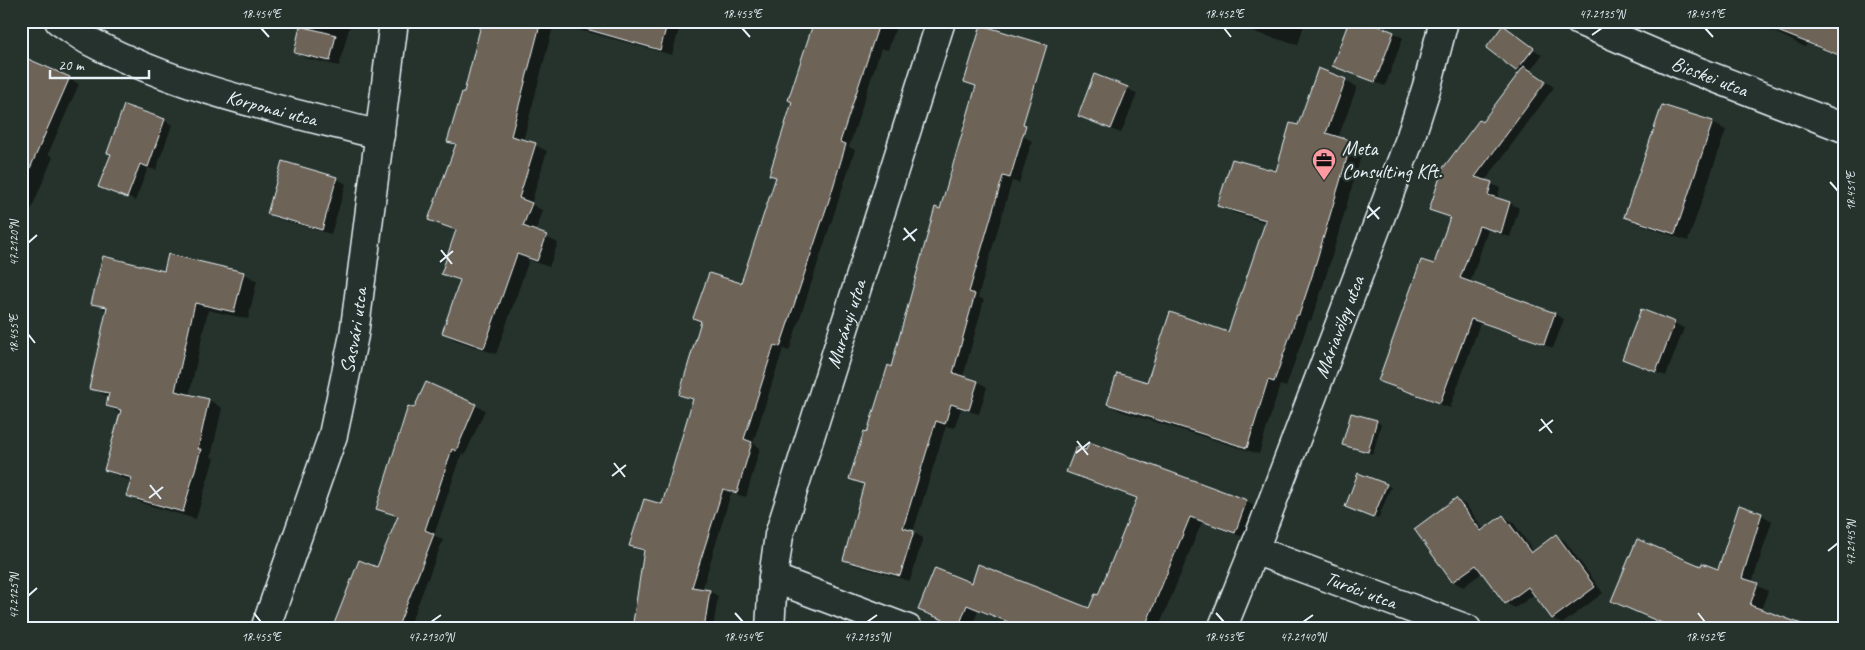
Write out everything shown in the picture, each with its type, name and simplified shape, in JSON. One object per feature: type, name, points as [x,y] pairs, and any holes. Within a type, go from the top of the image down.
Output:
[{"type":"street","name":"Korponai utca","points":[[59,21],[90,42],[139,65],[228,97],[380,135]]},
{"type":"street","name":"Sasvári utca","points":[[266,629],[333,435],[354,335],[394,21]]},
{"type":"street","name":"Murányi utca","points":[[770,629],[773,578],[779,535],[941,21]]},
{"type":"street","name":"Máriavölgy utca","points":[[1222,629],[1254,550],[1410,139],[1427,86],[1444,21]]},
{"type":"street","name":"Bicskei utca","points":[[1579,21],[1679,64],[1844,128]]},
{"type":"street","name":"Turóci utca","points":[[1254,550],[1467,629]]},
{"type":"street","points":[[773,578],[908,629]]},
{"type":"building","points":[[482,21],[541,21],[511,136],[536,143],[519,198],[532,203],[523,226],[547,235],[537,261],[517,254],[484,348],[442,333],[460,280],[441,274],[456,230],[428,220],[456,144],[447,142],[462,92],[464,92]]},
{"type":"building","points":[[587,21],[668,21],[660,50],[586,29]]},
{"type":"building","points":[[814,21],[880,21],[840,142],[846,144],[831,194],[780,347],[774,345],[744,439],[752,442],[737,493],[723,489],[692,587],[710,590],[704,629],[632,629],[644,550],[629,546],[644,499],[662,504],[693,399],[679,395],[701,321],[693,318],[709,273],[741,283],[776,177],[769,175],[792,102],[788,100]]},
{"type":"building","points":[[1349,21],[1366,21],[1394,32],[1375,82],[1332,66]]},
{"type":"building","points":[[1757,21],[1844,21],[1844,57],[1757,23]]},
{"type":"building","points":[[981,25],[1047,45],[1023,124],[1026,125],[1010,178],[1003,176],[969,292],[975,294],[953,373],[978,381],[969,410],[951,404],[945,424],[936,421],[903,528],[914,531],[900,576],[843,560],[864,484],[849,479],[864,431],[867,432],[888,365],[891,367],[935,207],[940,209],[976,86],[964,82]]},
{"type":"building","points":[[1503,25],[1534,48],[1516,71],[1486,48]]},
{"type":"building","points":[[300,26],[336,35],[330,61],[294,53]]},
{"type":"building","points":[[21,56],[70,77],[21,189]]},
{"type":"building","points":[[1524,66],[1546,81],[1475,177],[1492,182],[1488,195],[1510,202],[1501,233],[1479,226],[1460,278],[1555,313],[1544,344],[1471,319],[1440,403],[1378,381],[1421,260],[1434,264],[1450,217],[1429,210],[1443,168],[1479,120],[1482,122]]},
{"type":"building","points":[[1318,68],[1346,79],[1326,133],[1352,141],[1299,315],[1297,315],[1274,382],[1268,380],[1247,448],[1107,404],[1117,373],[1147,382],[1170,312],[1228,332],[1266,220],[1217,206],[1232,159],[1276,171],[1290,123],[1298,125]]},
{"type":"building","points":[[1094,74],[1128,87],[1111,129],[1078,116]]},
{"type":"building","points":[[124,105],[165,119],[148,167],[140,164],[127,198],[98,187],[111,154],[107,153]]},
{"type":"building","points":[[1662,105],[1713,121],[1675,234],[1624,217]]},
{"type":"building","points":[[282,161],[337,177],[322,230],[267,214]]},
{"type":"building","points":[[168,254],[244,272],[234,312],[195,303],[175,391],[209,399],[198,449],[201,449],[183,512],[126,496],[132,478],[104,470],[121,410],[106,406],[109,393],[89,389],[107,307],[91,304],[103,256],[164,271]]},
{"type":"building","points":[[1641,309],[1675,322],[1656,372],[1622,359]]},
{"type":"building","points":[[426,382],[476,404],[456,451],[452,449],[425,530],[434,534],[397,629],[332,629],[359,560],[377,567],[398,516],[376,509],[408,406],[414,408]]},
{"type":"building","points":[[1351,413],[1377,420],[1368,452],[1342,445]]},
{"type":"building","points":[[1089,442],[1247,500],[1235,533],[1190,517],[1144,629],[1025,629],[967,605],[959,626],[918,610],[935,568],[972,583],[978,564],[1089,608],[1095,594],[1098,595],[1137,498],[1066,472],[1076,447],[1086,450]]},
{"type":"building","points":[[1358,473],[1387,484],[1373,518],[1345,507]]},
{"type":"building","points":[[1456,498],[1481,531],[1503,515],[1531,553],[1556,534],[1595,587],[1552,619],[1528,587],[1505,604],[1476,565],[1452,582],[1414,529]]},
{"type":"building","points":[[1739,505],[1762,513],[1742,578],[1758,583],[1750,605],[1807,626],[1807,629],[1676,629],[1611,601],[1637,539],[1701,566],[1702,563],[1718,569]]},
{"type":"place","name":"Meta Consulting Kft.","points":[[1324,181]]}]
